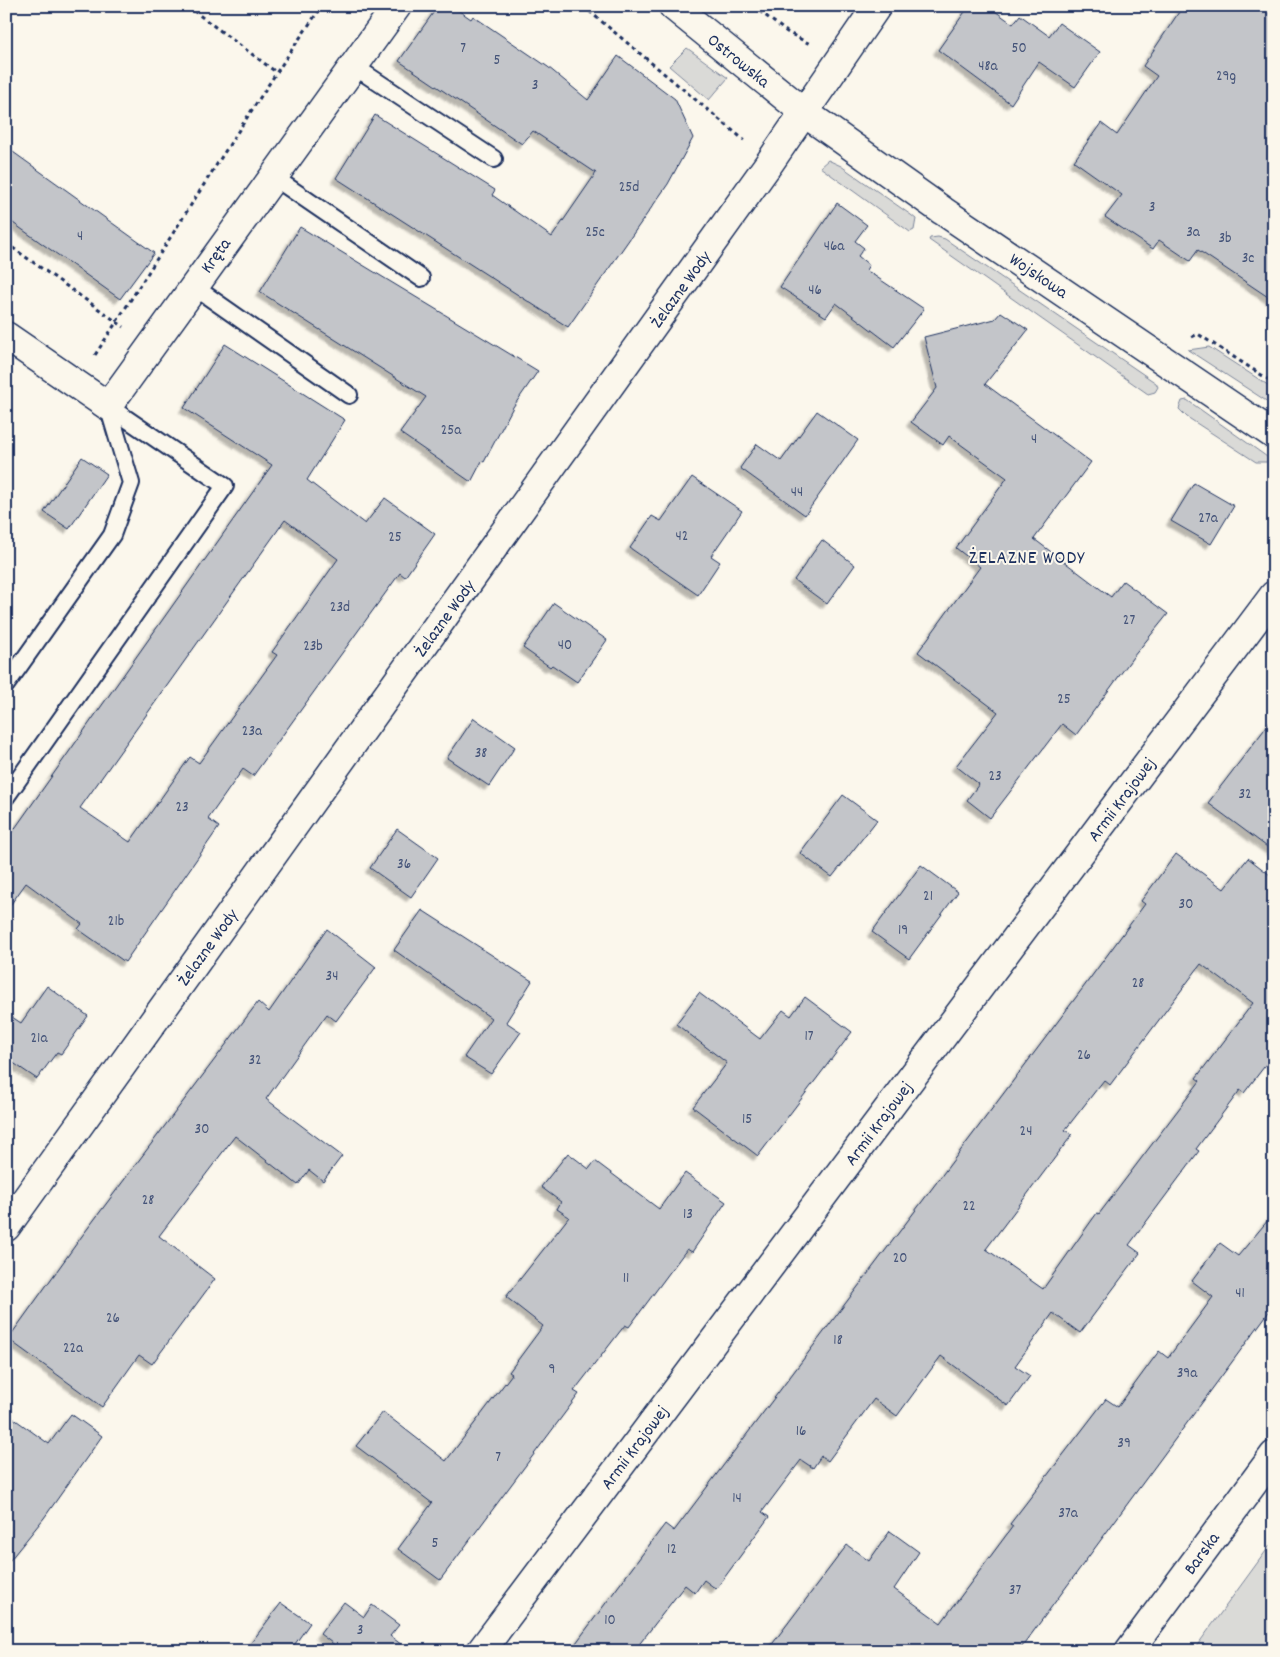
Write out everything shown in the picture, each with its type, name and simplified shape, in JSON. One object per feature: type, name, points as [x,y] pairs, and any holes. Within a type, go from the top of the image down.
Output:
[{"type":"street","name":"Kręta","points":[[108,406],[352,65],[397,6]]},
{"type":"street","name":"Ostrowska","points":[[673,6],[806,113]]},
{"type":"street","name":"Żelazne Wody","points":[[6,1227],[806,113],[840,58],[877,6]]},
{"type":"street","name":"Wojskowa","points":[[806,113],[943,211],[1274,435]]},
{"type":"street","points":[[6,336],[108,406]]},
{"type":"street","name":"Armii Krajowej","points":[[481,1651],[1274,595]]},
{"type":"street","name":"Barska","points":[[1129,1651],[1274,1455]]},
{"type":"lane","points":[[352,65],[494,159]]},
{"type":"lane","points":[[272,176],[421,278]]},
{"type":"lane","points":[[193,286],[349,395]]},
{"type":"lane","points":[[6,685],[112,535],[131,482],[108,406]]},
{"type":"lane","points":[[6,797],[225,486],[108,406]]},
{"type":"path","points":[[187,6],[276,72]]},
{"type":"path","points":[[76,384],[276,72],[322,6]]},
{"type":"path","points":[[583,6],[770,162]]},
{"type":"path","points":[[753,6],[787,32],[840,58]]},
{"type":"path","points":[[6,243],[151,346]]},
{"type":"shaded area","points":[[687,48],[728,78],[709,100],[669,66]]},
{"type":"shaded area","points":[[828,160],[841,166],[916,219],[914,230],[910,232],[820,167]]},
{"type":"shaded area","points":[[938,237],[945,239],[1156,383],[1158,387],[1155,392],[1148,394],[929,240],[930,238]]},
{"type":"shaded area","points":[[1209,347],[1274,389],[1274,406],[1188,350]]},
{"type":"shaded area","points":[[1187,400],[1270,459],[1269,462],[1256,462],[1187,417],[1179,409],[1182,401]]},
{"type":"shaded area","points":[[1274,1540],[1274,1651],[1193,1651]]},
{"type":"building","points":[[438,6],[452,6],[471,19],[473,16],[548,67],[588,100],[618,56],[675,99],[693,138],[668,184],[568,327],[336,178],[375,115],[495,190],[492,195],[552,237],[596,173],[533,131],[522,144],[399,61]]},
{"type":"building","points":[[969,6],[988,6],[1013,24],[1020,15],[1049,36],[1059,23],[1100,52],[1075,87],[1039,62],[1011,104],[938,50]]},
{"type":"building","points":[[1183,6],[1274,6],[1274,301],[1198,250],[1190,261],[1159,240],[1153,249],[1105,217],[1122,195],[1074,161],[1101,123],[1117,135],[1157,76],[1143,66]]},
{"type":"building","points":[[6,147],[154,253],[120,299],[6,218]]},
{"type":"building","points":[[837,203],[867,225],[855,241],[864,248],[858,256],[869,265],[866,270],[924,309],[894,347],[836,303],[826,317],[780,287]]},
{"type":"building","points":[[300,227],[538,371],[513,407],[484,462],[482,461],[471,482],[400,433],[426,397],[260,292]]},
{"type":"building","points":[[1001,312],[1028,330],[985,384],[1091,462],[1034,539],[1111,597],[1123,581],[1168,614],[1133,657],[1076,735],[1062,724],[990,818],[967,800],[979,784],[956,766],[998,712],[918,652],[980,567],[956,548],[1007,478],[949,436],[943,445],[911,422],[937,388],[924,337],[995,319]]},
{"type":"building","points":[[225,344],[345,420],[307,480],[365,524],[385,498],[435,534],[405,577],[400,573],[253,776],[243,769],[208,819],[219,827],[125,962],[78,929],[82,924],[26,883],[6,911],[6,841],[272,465],[184,408]],"holes":[[[285,520],[338,559],[272,652],[277,655],[199,763],[190,757],[130,842],[80,808]]]},
{"type":"building","points":[[817,411],[858,440],[805,515],[740,468],[757,444],[781,461]]},
{"type":"building","points":[[82,457],[107,474],[69,529],[44,512]]},
{"type":"building","points":[[692,477],[742,511],[711,556],[720,562],[698,595],[630,548],[652,516],[661,521]]},
{"type":"building","points":[[1194,483],[1234,506],[1211,544],[1171,521]]},
{"type":"building","points":[[822,540],[855,565],[827,604],[794,580]]},
{"type":"building","points":[[554,603],[607,640],[577,682],[552,665],[550,667],[523,648]]},
{"type":"building","points":[[1274,717],[1274,852],[1208,803]]},
{"type":"building","points":[[474,718],[515,747],[489,786],[447,758]]},
{"type":"building","points":[[843,795],[877,820],[832,877],[800,853]]},
{"type":"building","points":[[397,829],[438,858],[411,897],[370,868]]},
{"type":"building","points":[[1176,854],[1224,889],[1248,858],[1274,878],[1274,1054],[1244,1093],[1240,1090],[1196,1149],[1199,1151],[1129,1245],[1140,1253],[1080,1333],[1053,1313],[1015,1366],[1030,1376],[1008,1406],[941,1356],[897,1416],[874,1399],[828,1461],[821,1456],[813,1468],[801,1460],[762,1512],[769,1517],[716,1589],[704,1580],[695,1593],[685,1585],[634,1651],[570,1651],[665,1524],[674,1531],[1077,996],[1145,904],[1141,901]],"holes":[[[1201,964],[1253,1003],[1196,1078],[1200,1081],[1099,1214],[1097,1213],[1043,1289],[986,1249],[1072,1135],[1065,1130],[1104,1080],[1110,1085]]]},
{"type":"building","points":[[921,865],[958,892],[909,959],[872,932]]},
{"type":"building","points":[[422,910],[532,981],[506,1022],[521,1032],[491,1074],[464,1057],[491,1018],[394,950]]},
{"type":"building","points":[[327,929],[376,967],[336,1021],[327,1014],[266,1099],[342,1156],[323,1181],[309,1170],[298,1185],[235,1136],[159,1236],[215,1279],[152,1364],[139,1355],[102,1407],[8,1339],[82,1236],[258,1002],[269,1012]]},
{"type":"building","points":[[47,986],[88,1016],[61,1054],[57,1052],[37,1079],[6,1058],[6,1013],[21,1023]]},
{"type":"building","points":[[699,993],[760,1039],[783,1010],[791,1016],[805,997],[852,1032],[758,1156],[693,1107],[727,1063],[676,1024]]},
{"type":"building","points":[[568,1153],[589,1169],[595,1161],[659,1209],[685,1173],[726,1202],[692,1252],[687,1249],[629,1327],[625,1325],[574,1391],[579,1394],[440,1580],[398,1549],[432,1503],[356,1446],[383,1412],[446,1461],[512,1374],[509,1372],[543,1326],[506,1297],[569,1217],[557,1209],[561,1202],[541,1187]]},
{"type":"building","points":[[1274,1213],[1274,1305],[1019,1651],[767,1651],[847,1545],[869,1561],[890,1531],[919,1552],[894,1589],[941,1623],[1013,1526],[1010,1524],[1106,1399],[1118,1407],[1159,1351],[1168,1358],[1213,1297],[1192,1281],[1220,1243],[1238,1256]]},
{"type":"building","points":[[6,1413],[49,1444],[71,1414],[102,1436],[44,1518],[6,1565]]},
{"type":"building","points":[[344,1602],[364,1617],[372,1605],[399,1625],[390,1636],[410,1651],[338,1651],[340,1649],[320,1634]]},
{"type":"building","points":[[281,1603],[310,1623],[290,1651],[245,1651]]},
{"type":"district","name":"ŻELAZNE WODY","points":[[1027,556]]}]
